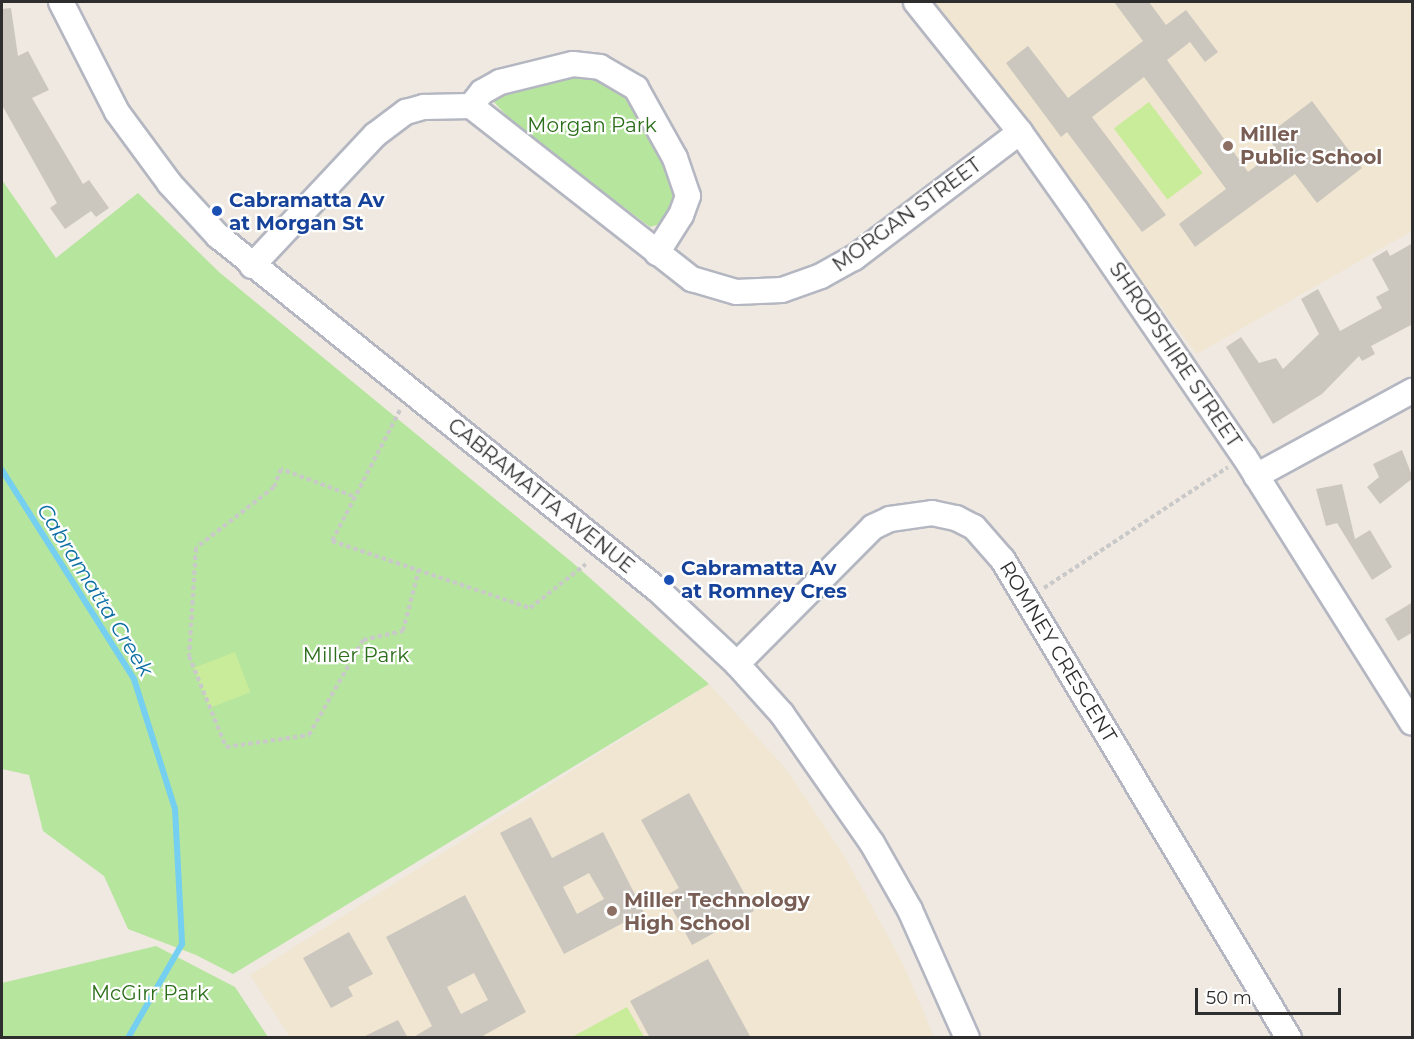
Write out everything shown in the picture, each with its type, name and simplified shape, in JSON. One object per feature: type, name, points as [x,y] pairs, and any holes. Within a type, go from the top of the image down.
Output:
[{"type":"street","name":"CABRAMATTA AVENUE","points":[[61,2],[90,65],[117,112],[170,184],[218,236],[252,266],[658,590],[737,664],[821,767],[872,843],[910,910],[967,1038]]},
{"type":"street","name":"SHROPSHIRE STREET","points":[[916,2],[1020,132],[1405,694],[1413,723]]},
{"type":"street","points":[[252,266],[389,123],[424,106],[471,106],[482,92],[500,82],[573,64],[600,67],[636,88],[675,158],[688,195],[681,215],[657,253]]},
{"type":"street","name":"MORGAN STREET","points":[[471,106],[692,279],[736,292],[782,290],[821,276],[854,258],[1020,132]]},
{"type":"street","points":[[1250,466],[1413,391]]},
{"type":"street","name":"ROMNEY CRESCENT","points":[[737,664],[873,527],[908,515],[932,513],[956,518],[974,527],[988,538],[1027,599],[1289,1038]]},
{"type":"path","points":[[400,409],[352,496],[332,541],[530,608],[586,564]]},
{"type":"path","points":[[1027,599],[1250,466]]},
{"type":"path","points":[[352,496],[281,469],[274,487],[196,548],[189,657],[226,747],[309,735],[363,640],[403,631],[419,569]]},
{"type":"shaded area","name":"Miller Public School","points":[[931,2],[1412,2],[1412,231],[1197,354]]},
{"type":"shaded area","name":"Miller Technology High School","points":[[709,684],[786,769],[845,857],[904,966],[934,1037],[290,1037],[250,975]]},
{"type":"green space","name":"Morgan Park","points":[[578,71],[597,75],[636,102],[680,187],[667,222],[650,227],[516,126],[494,102],[502,93]]},
{"type":"green space","points":[[1149,102],[1203,173],[1167,200],[1114,128]]},
{"type":"green space","name":"Miller Park","points":[[2,180],[56,258],[138,193],[219,272],[573,563],[709,684],[233,974],[196,955],[128,929],[104,876],[43,831],[29,775],[2,769]]},
{"type":"green space","points":[[235,652],[250,692],[209,708],[194,668]]},
{"type":"green space","name":"McGirr Park","points":[[156,946],[235,987],[268,1037],[2,1037],[2,983]]},
{"type":"green space","points":[[627,1007],[644,1037],[572,1037]]},
{"type":"building","points":[[1114,2],[1149,2],[1166,25],[1186,10],[1218,52],[1205,62],[1190,42],[1167,60],[1248,172],[1277,150],[1266,136],[1312,101],[1362,168],[1317,203],[1295,174],[1195,247],[1179,224],[1226,189],[1144,77],[1092,117],[1166,215],[1142,232],[1067,132],[1061,137],[1006,63],[1028,46],[1068,98],[1143,41]]},
{"type":"building","points":[[11,8],[18,56],[28,51],[49,90],[32,98],[83,184],[89,180],[109,208],[96,217],[91,211],[65,229],[50,208],[57,203],[2,105],[2,9]]},
{"type":"building","points":[[1413,243],[1413,324],[1371,346],[1375,354],[1362,361],[1359,356],[1322,394],[1273,424],[1226,347],[1241,337],[1259,363],[1276,358],[1283,369],[1319,334],[1301,299],[1318,289],[1340,331],[1382,308],[1376,297],[1389,290],[1372,259],[1387,250],[1390,256]]},
{"type":"building","points":[[1402,450],[1413,478],[1380,504],[1367,487],[1379,477],[1373,464]]},
{"type":"building","points":[[1342,484],[1355,539],[1370,530],[1392,567],[1372,580],[1337,523],[1326,526],[1316,489]]},
{"type":"building","points":[[1413,602],[1413,632],[1398,641],[1385,619]]},
{"type":"building","points":[[689,793],[754,911],[692,945],[665,896],[679,888],[641,820]]},
{"type":"building","points":[[531,817],[552,858],[603,832],[644,912],[564,954],[500,833]],"holes":[[[589,873],[604,899],[577,914],[563,887]]]},
{"type":"building","points":[[465,895],[526,1012],[479,1038],[412,1038],[432,1026],[386,937]],"holes":[[[474,973],[488,1000],[461,1014],[447,987]]]},
{"type":"building","points":[[349,932],[373,974],[348,987],[353,996],[331,1008],[303,958]]},
{"type":"building","points":[[708,959],[751,1038],[650,1038],[630,1001]]},
{"type":"building","points":[[398,1020],[408,1038],[361,1038]]},
{"type":"waterway","name":"Cabramatta Creek","points":[[2,470],[134,679],[175,809],[182,944],[128,1038]]},
{"type":"place","name":"Miller Public School","points":[[1228,146]]},
{"type":"place","name":"Cabramatta Av at Morgan St","points":[[217,211]]},
{"type":"place","name":"Cabramatta Av at Romney Cres","points":[[669,580]]},
{"type":"place","name":"Miller Technology High School","points":[[612,911]]}]
